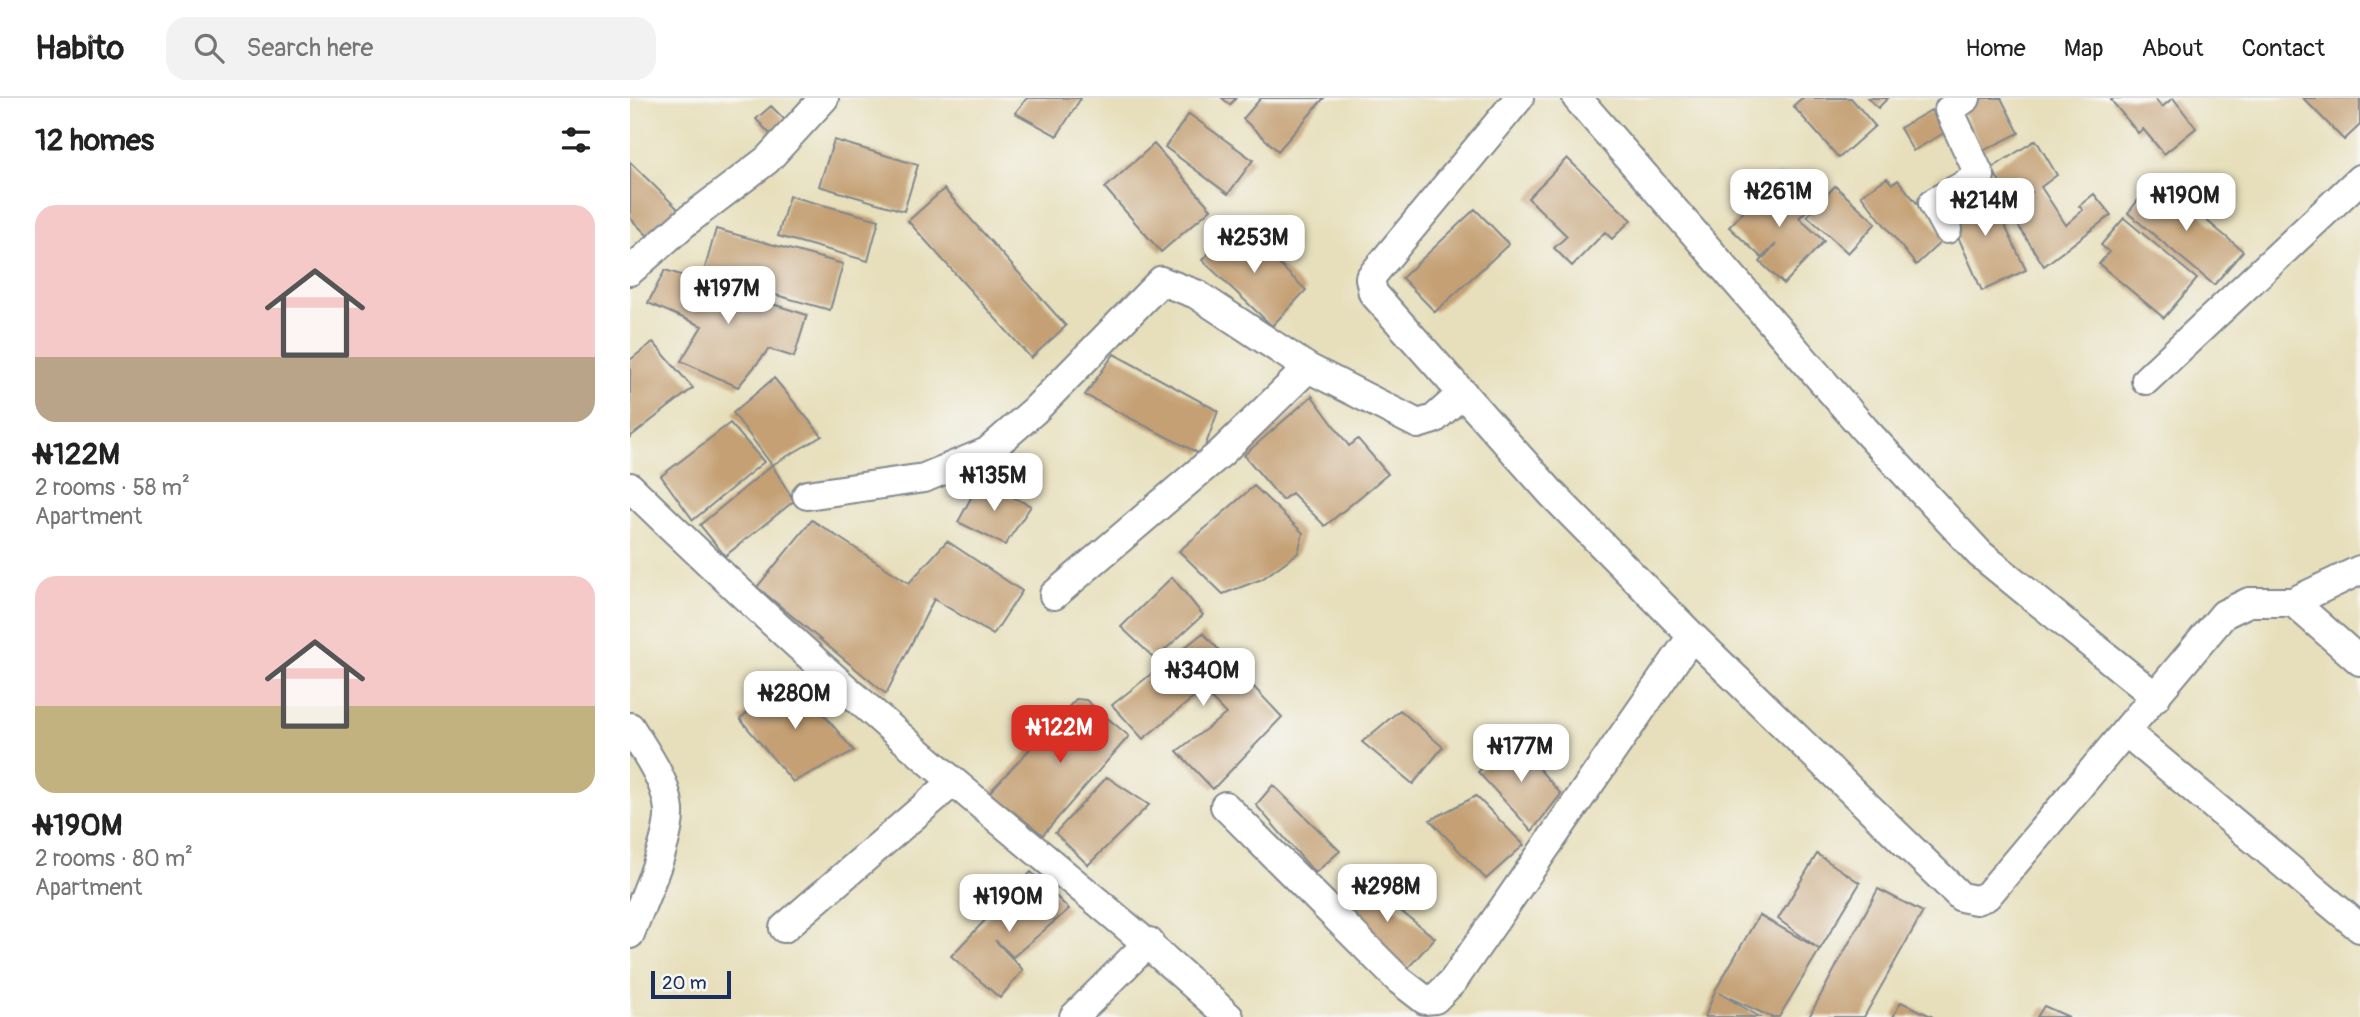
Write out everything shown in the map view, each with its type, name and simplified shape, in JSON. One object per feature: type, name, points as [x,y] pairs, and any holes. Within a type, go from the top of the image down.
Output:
[{"type":"street","points":[[630,271],[687,221],[767,160],[824,98]]},
{"type":"street","points":[[1577,98],[1865,430],[1980,554],[2156,697]]},
{"type":"street","points":[[1947,229],[1933,203],[1980,176],[1949,110],[1966,98]]},
{"type":"street","points":[[1512,100],[1370,278],[1373,293],[1553,495],[1692,636],[1961,897],[1976,900],[1987,896],[2224,614],[2249,602],[2293,602],[2360,570]]},
{"type":"street","points":[[2146,380],[2360,179]]},
{"type":"street","points":[[807,495],[924,478],[987,452],[1034,411],[1161,282],[1196,294],[1308,368],[1418,424],[1434,419],[1463,393]]},
{"type":"street","points":[[1055,595],[1222,452],[1308,368]]},
{"type":"street","points":[[630,487],[728,582],[953,782],[1149,942],[1229,1017]]},
{"type":"street","points":[[2293,602],[2360,661]]},
{"type":"street","points":[[1225,806],[1399,980],[1425,1000],[1435,999],[1453,981],[1692,636]]},
{"type":"street","points":[[630,727],[660,778],[669,811],[662,847],[630,934]]},
{"type":"street","points":[[2126,732],[2360,929]]},
{"type":"street","points":[[784,928],[953,782]]},
{"type":"street","points":[[1074,1017],[1149,942]]},
{"type":"building","points":[[1027,98],[1081,98],[1057,136],[1015,113]]},
{"type":"building","points":[[1222,98],[1236,98],[1230,105]]},
{"type":"building","points":[[1261,98],[1324,98],[1278,151],[1243,119]]},
{"type":"building","points":[[1802,98],[1851,98],[1875,126],[1839,158],[1793,106]]},
{"type":"building","points":[[1868,98],[1888,98],[1878,108]]},
{"type":"building","points":[[1969,98],[2001,98],[2019,133],[1983,151],[1959,103]]},
{"type":"building","points":[[2154,98],[2162,107],[2173,98],[2196,128],[2164,154],[2143,129],[2138,133],[2111,100]]},
{"type":"building","points":[[2303,98],[2360,98],[2360,125],[2344,140]]},
{"type":"building","points":[[771,106],[787,122],[772,136],[756,119]]},
{"type":"building","points":[[1931,110],[1944,133],[1913,151],[1900,128]]},
{"type":"building","points":[[1189,114],[1253,160],[1228,194],[1165,147]]},
{"type":"building","points":[[834,140],[918,165],[904,211],[819,186]]},
{"type":"building","points":[[2036,140],[2057,175],[2041,187],[2066,225],[2083,210],[2079,206],[2094,194],[2111,215],[2044,266],[2007,208],[2033,192],[2011,203],[1992,168]]},
{"type":"building","points":[[1154,144],[1211,209],[1161,252],[1105,188]]},
{"type":"building","points":[[1567,158],[1631,220],[1612,239],[1605,232],[1572,266],[1554,248],[1567,236],[1528,198]]},
{"type":"building","points":[[630,162],[681,212],[652,240],[630,218]]},
{"type":"building","points":[[1780,174],[1812,205],[1799,218],[1824,241],[1784,284],[1760,262],[1776,244],[1762,258],[1729,227]]},
{"type":"building","points":[[1887,178],[1892,184],[1898,180],[1945,238],[1916,265],[1861,195]]},
{"type":"building","points":[[2161,182],[2243,251],[2214,285],[2128,213],[2139,199],[2143,202]]},
{"type":"building","points":[[1835,186],[1876,223],[1848,253],[1807,216]]},
{"type":"building","points":[[1986,186],[2026,270],[1982,291],[1944,205]]},
{"type":"building","points":[[944,189],[1066,326],[1031,358],[908,221]]},
{"type":"building","points":[[789,196],[879,220],[868,261],[778,236]]},
{"type":"building","points":[[1475,209],[1509,244],[1435,312],[1402,278]]},
{"type":"building","points":[[2124,218],[2197,279],[2164,318],[2099,264],[2109,252],[2101,245]]},
{"type":"building","points":[[1237,224],[1306,290],[1272,326],[1202,260]]},
{"type":"building","points":[[716,229],[843,264],[830,310],[703,275]]},
{"type":"building","points":[[665,270],[807,315],[794,357],[769,349],[738,387],[681,361],[702,326],[648,303]]},
{"type":"building","points":[[653,342],[693,388],[630,437],[630,360]]},
{"type":"building","points":[[1114,354],[1218,411],[1202,455],[1085,395]]},
{"type":"building","points":[[774,378],[822,436],[772,465],[733,413]]},
{"type":"building","points":[[1312,396],[1349,446],[1358,439],[1388,474],[1325,526],[1292,493],[1282,500],[1244,455]]},
{"type":"building","points":[[730,423],[764,462],[693,520],[661,476]]},
{"type":"building","points":[[772,465],[794,501],[725,556],[700,525]]},
{"type":"building","points":[[980,481],[1031,506],[1005,545],[958,522]]},
{"type":"building","points":[[1254,486],[1303,533],[1298,553],[1262,579],[1223,594],[1179,551]]},
{"type":"building","points":[[812,520],[909,583],[947,541],[1022,591],[993,635],[934,599],[886,694],[757,587]]},
{"type":"building","points":[[1172,577],[1203,615],[1155,659],[1121,627]]},
{"type":"building","points":[[1203,633],[1282,717],[1213,789],[1177,751],[1226,714],[1203,690],[1143,739],[1112,705]]},
{"type":"building","points":[[791,675],[854,751],[793,782],[740,719]]},
{"type":"building","points":[[1076,699],[1086,700],[1129,736],[1043,835],[989,793]]},
{"type":"building","points":[[1400,710],[1443,747],[1413,784],[1362,742]]},
{"type":"building","points":[[1513,739],[1561,794],[1532,831],[1478,772]]},
{"type":"building","points":[[1107,777],[1149,805],[1088,865],[1055,833]]},
{"type":"building","points":[[1273,785],[1340,851],[1315,873],[1256,805]]},
{"type":"building","points":[[1476,796],[1524,845],[1486,879],[1430,820]]},
{"type":"building","points":[[1817,854],[1860,883],[1779,1017],[1771,1017],[1719,993],[1760,1017],[1705,1017],[1715,991],[1759,915],[1819,949],[1778,919]]},
{"type":"building","points":[[1031,872],[1069,909],[1013,957],[995,940],[1023,970],[1000,998],[951,956]]},
{"type":"building","points":[[1362,881],[1435,938],[1407,969],[1338,905]]},
{"type":"building","points":[[1878,889],[1923,912],[1864,1017],[1809,1017]]},
{"type":"building","points":[[1901,1002],[1933,1017],[1893,1017]]},
{"type":"building","points":[[2044,1006],[2069,1017],[2037,1017]]}]
